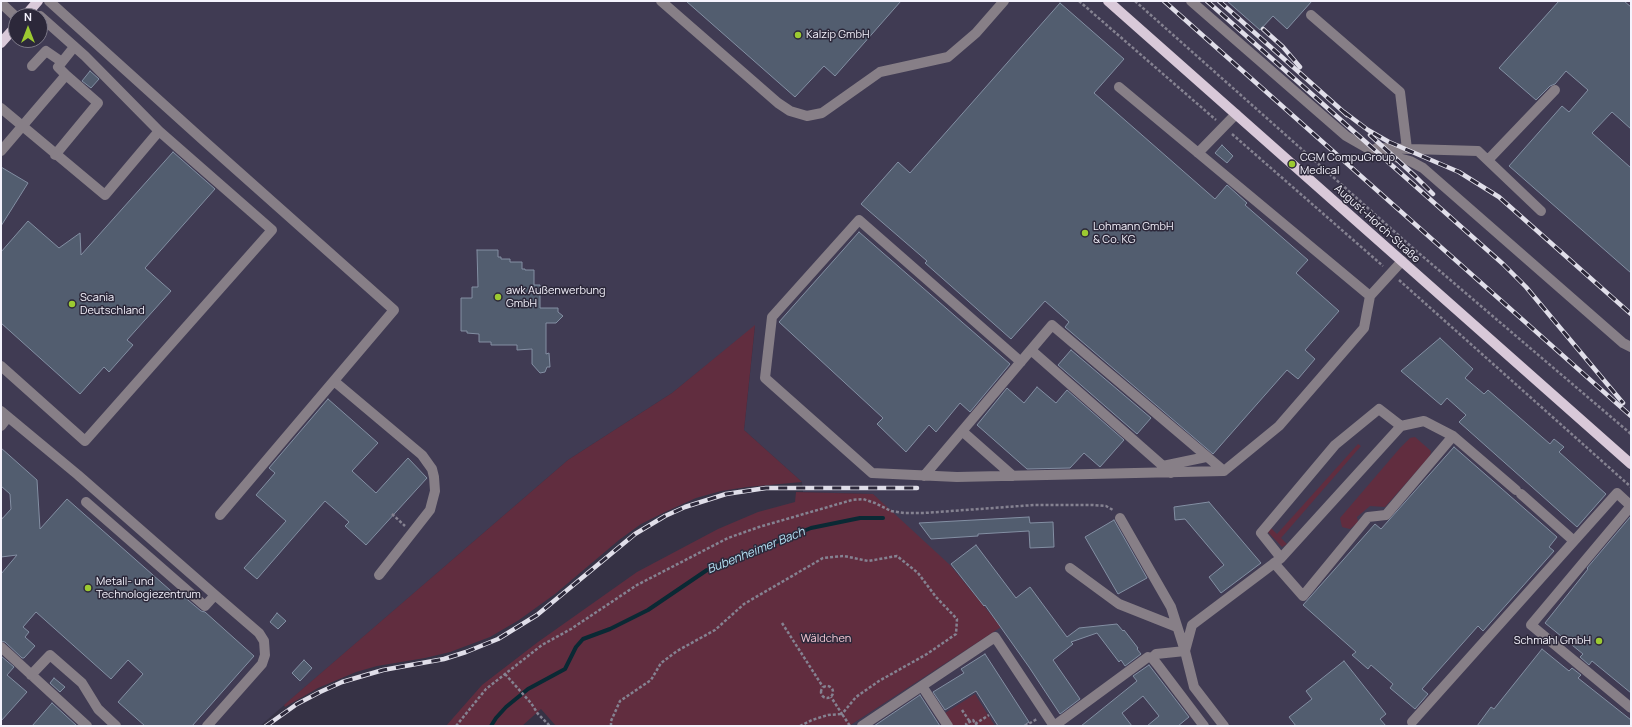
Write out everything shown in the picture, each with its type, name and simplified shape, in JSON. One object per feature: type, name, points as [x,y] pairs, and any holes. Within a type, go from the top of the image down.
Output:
[{"type":"main road","name":"August-Horch-Straße","points":[[1108,1],[1631,464]]},
{"type":"main road","points":[[1,43],[8,35]]},
{"type":"street","points":[[49,1],[394,310],[220,515]]},
{"type":"street","points":[[661,1],[778,103],[790,111],[807,116],[822,113],[880,72],[948,57],[976,33],[1004,1]]},
{"type":"street","points":[[1191,1],[1346,136],[1367,148],[1410,161],[1423,168],[1623,344],[1631,347]]},
{"type":"street","points":[[1311,15],[1400,92],[1407,149]]},
{"type":"street","points":[[1,366],[85,441],[272,230],[159,131],[85,56],[48,23]]},
{"type":"street","points":[[55,155],[98,103],[58,67],[74,47]]},
{"type":"street","points":[[32,66],[46,51],[62,62]]},
{"type":"street","points":[[1,151],[66,75]]},
{"type":"street","points":[[1119,87],[1370,296]]},
{"type":"street","points":[[1488,160],[1555,90]]},
{"type":"street","points":[[1,108],[55,155],[105,195],[159,131]]},
{"type":"street","points":[[1198,153],[1236,114]]},
{"type":"street","points":[[1367,148],[1478,151],[1541,211]]},
{"type":"street","points":[[1021,362],[859,220],[772,317],[765,378],[872,473],[957,477],[1224,471],[1279,426],[1364,328],[1370,296],[1402,261]]},
{"type":"street","points":[[924,476],[1052,326],[1224,471]]},
{"type":"street","points":[[1031,350],[1171,473]]},
{"type":"street","points":[[334,381],[422,455],[432,469],[435,491],[430,510],[379,575]]},
{"type":"street","points":[[1400,426],[1379,409],[1335,445],[1261,533],[1303,596],[1368,517],[1386,514],[1453,436]]},
{"type":"street","points":[[1,426],[5,414],[95,490],[259,633],[264,641],[265,655],[262,664],[207,726]]},
{"type":"street","points":[[1185,651],[1192,625],[1278,560],[1400,426],[1424,421],[1453,436],[1574,541]]},
{"type":"street","points":[[962,431],[1013,476]]},
{"type":"street","points":[[1163,466],[1206,457]]},
{"type":"street","points":[[95,490],[84,505],[205,606],[215,595]]},
{"type":"street","points":[[1412,722],[1617,493],[1631,506],[1531,625],[1631,708]]},
{"type":"street","points":[[1120,518],[1171,607],[1176,628],[1185,651],[1194,687],[1224,726]]},
{"type":"street","points":[[1070,568],[1119,604],[1176,628]]},
{"type":"street","points":[[862,726],[995,638],[1054,726],[1148,657],[1152,658],[1156,654],[1185,651]]},
{"type":"street","points":[[1,647],[87,726]]},
{"type":"street","points":[[31,674],[50,655],[82,683],[98,709],[116,726]]},
{"type":"street","points":[[1152,658],[1202,725]]},
{"type":"street","points":[[922,686],[948,726]]},
{"type":"path","points":[[1079,1],[1391,273],[1631,487]]},
{"type":"path","points":[[1135,1],[1414,248],[1631,434]]},
{"type":"path","points":[[456,726],[486,689],[542,645],[571,629],[637,585],[728,538],[759,527],[852,500],[863,499],[891,511],[904,513],[924,513],[1034,505],[1093,505],[1106,506],[1114,510],[1120,518]]},
{"type":"path","points":[[392,514],[412,532]]},
{"type":"path","points":[[611,726],[611,721],[620,700],[651,680],[661,664],[677,651],[715,630],[744,604],[823,558],[844,556],[868,561],[897,556],[918,573],[936,597],[957,620],[956,634],[927,654],[879,681],[856,697],[842,714],[828,715],[800,726]]},
{"type":"path","points":[[782,623],[823,687],[822,696],[827,698],[831,697]]},
{"type":"path","points":[[505,674],[512,684],[531,703],[538,714],[550,726]]},
{"type":"path","points":[[823,687],[828,686],[832,689],[833,693],[831,697],[850,726]]},
{"type":"path","points":[[962,710],[970,722]]},
{"type":"path","points":[[967,726],[966,724],[973,720],[976,725],[989,715]]},
{"type":"shaded area","points":[[1,1],[1631,1],[1631,726],[849,726],[1000,627],[873,494],[803,492],[802,482],[744,430],[755,326],[672,393],[568,460],[260,726],[1,726]]},
{"type":"green space","points":[[755,325],[744,430],[802,482],[747,487],[721,491],[696,498],[641,524],[619,540],[555,594],[519,620],[490,637],[450,652],[377,666],[356,672],[318,688],[285,707],[284,705],[568,460],[672,393]]},
{"type":"green space","points":[[1415,437],[1431,451],[1430,456],[1385,507],[1370,506],[1357,517],[1358,522],[1350,529],[1342,527],[1340,518],[1400,448],[1410,438]]},
{"type":"green space","points":[[1358,444],[1361,446],[1281,538],[1287,544],[1282,547],[1268,532],[1271,528],[1277,534]]},
{"type":"green space","name":"Wäldchen","points":[[796,492],[873,494],[950,565],[1001,627],[849,726],[556,726],[541,709],[522,726],[446,726],[482,685],[538,642],[637,572],[718,529],[758,512],[795,502]]},
{"type":"green space","points":[[975,694],[995,726],[953,726],[945,713]]},
{"type":"building","name":"Kalzip GmbH","points":[[686,1],[901,1],[835,76],[824,66],[795,97]]},
{"type":"building","points":[[1227,1],[1312,1],[1287,29],[1273,16],[1260,30]]},
{"type":"building","points":[[1559,1],[1624,1],[1631,7],[1631,129],[1612,112],[1592,133],[1631,168],[1631,273],[1509,166],[1562,106],[1569,112],[1588,90],[1566,71],[1555,84],[1550,86],[1536,100],[1499,68]]},
{"type":"building","name":"Lohmann GmbH & Co. KG","points":[[1060,3],[1124,59],[1094,93],[1215,199],[1227,185],[1247,203],[1245,205],[1308,260],[1296,273],[1339,311],[1305,350],[1315,359],[1298,379],[1287,370],[1213,454],[1065,327],[1069,322],[1045,301],[1011,339],[925,263],[927,261],[861,204],[898,162],[910,173]]},
{"type":"building","points":[[90,71],[99,79],[91,88],[82,81]]},
{"type":"building","points":[[1222,145],[1233,156],[1227,163],[1215,153]]},
{"type":"building","points":[[173,152],[215,189],[145,268],[171,291],[127,340],[133,345],[109,372],[104,367],[80,394],[1,323],[1,252],[28,221],[59,248],[80,233],[81,255]]},
{"type":"building","points":[[1,167],[28,183],[1,226]]},
{"type":"building","points":[[859,232],[1010,364],[970,412],[960,403],[936,432],[929,425],[906,452],[877,424],[883,418],[779,322]]},
{"type":"building","name":"awk Außenwerbung GmbH","points":[[477,250],[498,250],[498,257],[501,257],[501,259],[510,259],[510,262],[522,262],[522,269],[534,270],[534,285],[540,285],[540,308],[558,308],[558,312],[563,316],[556,323],[546,323],[546,354],[549,353],[550,367],[547,367],[545,372],[540,373],[532,364],[532,349],[517,350],[517,345],[491,345],[491,342],[479,342],[479,334],[461,331],[461,298],[472,298],[472,287],[478,287]]},
{"type":"building","points":[[1440,338],[1473,369],[1465,378],[1484,394],[1488,390],[1550,444],[1554,439],[1564,447],[1559,452],[1606,494],[1577,527],[1459,422],[1466,415],[1447,398],[1441,405],[1401,371]]},
{"type":"building","points":[[1071,350],[1151,418],[1137,434],[1058,365]]},
{"type":"building","points":[[1037,387],[1056,403],[1067,390],[1124,440],[1100,467],[1084,453],[1070,468],[1027,469],[977,425],[1007,388],[1024,403]]},
{"type":"building","points":[[328,399],[378,443],[352,471],[376,493],[408,458],[427,478],[366,545],[345,526],[349,522],[325,501],[257,579],[244,568],[286,521],[256,495],[275,473],[269,468]]},
{"type":"building","points":[[1454,447],[1557,537],[1549,547],[1554,551],[1483,631],[1478,626],[1422,689],[1428,694],[1415,709],[1390,688],[1393,684],[1371,665],[1368,669],[1352,655],[1356,652],[1303,605],[1375,524],[1381,529]]},
{"type":"building","name":"Metall- und Technologiezentrum","points":[[1,448],[37,480],[40,529],[67,499],[179,598],[182,595],[201,611],[205,612],[254,656],[192,726],[145,726],[118,702],[143,674],[128,660],[111,679],[36,612],[23,627],[29,632],[25,637],[35,646],[24,658],[22,658],[5,642],[1,641],[1,574],[17,555],[1,557],[1,520],[11,509],[10,494],[1,486]]},
{"type":"building","points":[[1209,502],[1261,563],[1221,593],[1209,577],[1224,565],[1185,519],[1175,520],[1174,507]]},
{"type":"building","points":[[1631,516],[1631,693],[1592,661],[1589,665],[1580,657],[1583,654],[1545,623],[1588,569],[1587,568]]},
{"type":"building","points":[[1029,517],[1030,523],[1053,522],[1054,547],[1030,548],[1029,531],[931,539],[919,523]]},
{"type":"building","points":[[1114,520],[1147,578],[1118,594],[1085,537]]},
{"type":"building","points":[[976,545],[1016,598],[1030,587],[1067,637],[1079,628],[1117,624],[1123,631],[1124,630],[1141,654],[1125,666],[1121,660],[1119,662],[1097,633],[1071,642],[1073,644],[1053,660],[1080,699],[1060,714],[985,605],[984,606],[951,564]]},
{"type":"building","points":[[277,613],[286,621],[278,629],[270,622]]},
{"type":"building","points":[[1542,649],[1569,671],[1572,668],[1581,675],[1578,678],[1631,720],[1631,726],[1477,726],[1491,707],[1494,709]]},
{"type":"building","points":[[985,654],[1029,722],[1023,726],[998,726],[976,691],[945,710],[933,692],[964,673],[961,669]]},
{"type":"building","points":[[1,656],[14,667],[7,675],[27,692],[1,721]]},
{"type":"building","points":[[304,660],[312,668],[300,681],[292,673]]},
{"type":"building","points":[[1344,661],[1386,714],[1380,719],[1386,726],[1296,726],[1289,717],[1312,699],[1306,691]]},
{"type":"building","points":[[1149,665],[1189,717],[1178,726],[1147,726],[1159,716],[1143,696],[1122,713],[1132,726],[1081,726],[1137,681],[1133,676]]},
{"type":"building","points":[[54,678],[65,687],[60,692],[50,683]]},
{"type":"building","points":[[920,695],[940,726],[874,726]]},
{"type":"building","points":[[52,703],[77,726],[32,726]]},
{"type":"waterway","name":"Bubenheimer Bach","points":[[491,726],[506,707],[528,689],[565,669],[576,647],[583,639],[610,629],[648,610],[707,570],[811,528],[860,518],[883,518]]},
{"type":"railway","points":[[1164,1],[1631,416]]},
{"type":"railway","points":[[1207,1],[1503,264],[1526,287],[1623,403]]},
{"type":"railway","points":[[1219,1],[1347,115]]},
{"type":"railway","points":[[1263,29],[1283,47],[1300,67]]},
{"type":"railway","points":[[1344,112],[1368,130],[1389,142],[1459,172],[1499,197],[1631,314]]},
{"type":"railway","points":[[1370,135],[1433,194]]},
{"type":"railway","points":[[266,726],[297,704],[342,682],[383,670],[444,659],[498,639],[537,615],[635,534],[665,516],[685,507],[726,494],[766,488],[917,488]]},
{"type":"place","name":"Kalzip GmbH","points":[[798,35]]},
{"type":"place","name":"CGM CompuGroup Medical","points":[[1292,164]]},
{"type":"place","name":"Lohmann GmbH & Co. KG","points":[[1085,233]]},
{"type":"place","name":"awk Außenwerbung GmbH","points":[[498,297]]},
{"type":"place","name":"Scania Deutschland","points":[[72,304]]},
{"type":"place","name":"Metall- und Technologiezentrum","points":[[88,588]]},
{"type":"place","name":"Schmahl GmbH","points":[[1599,641]]}]
